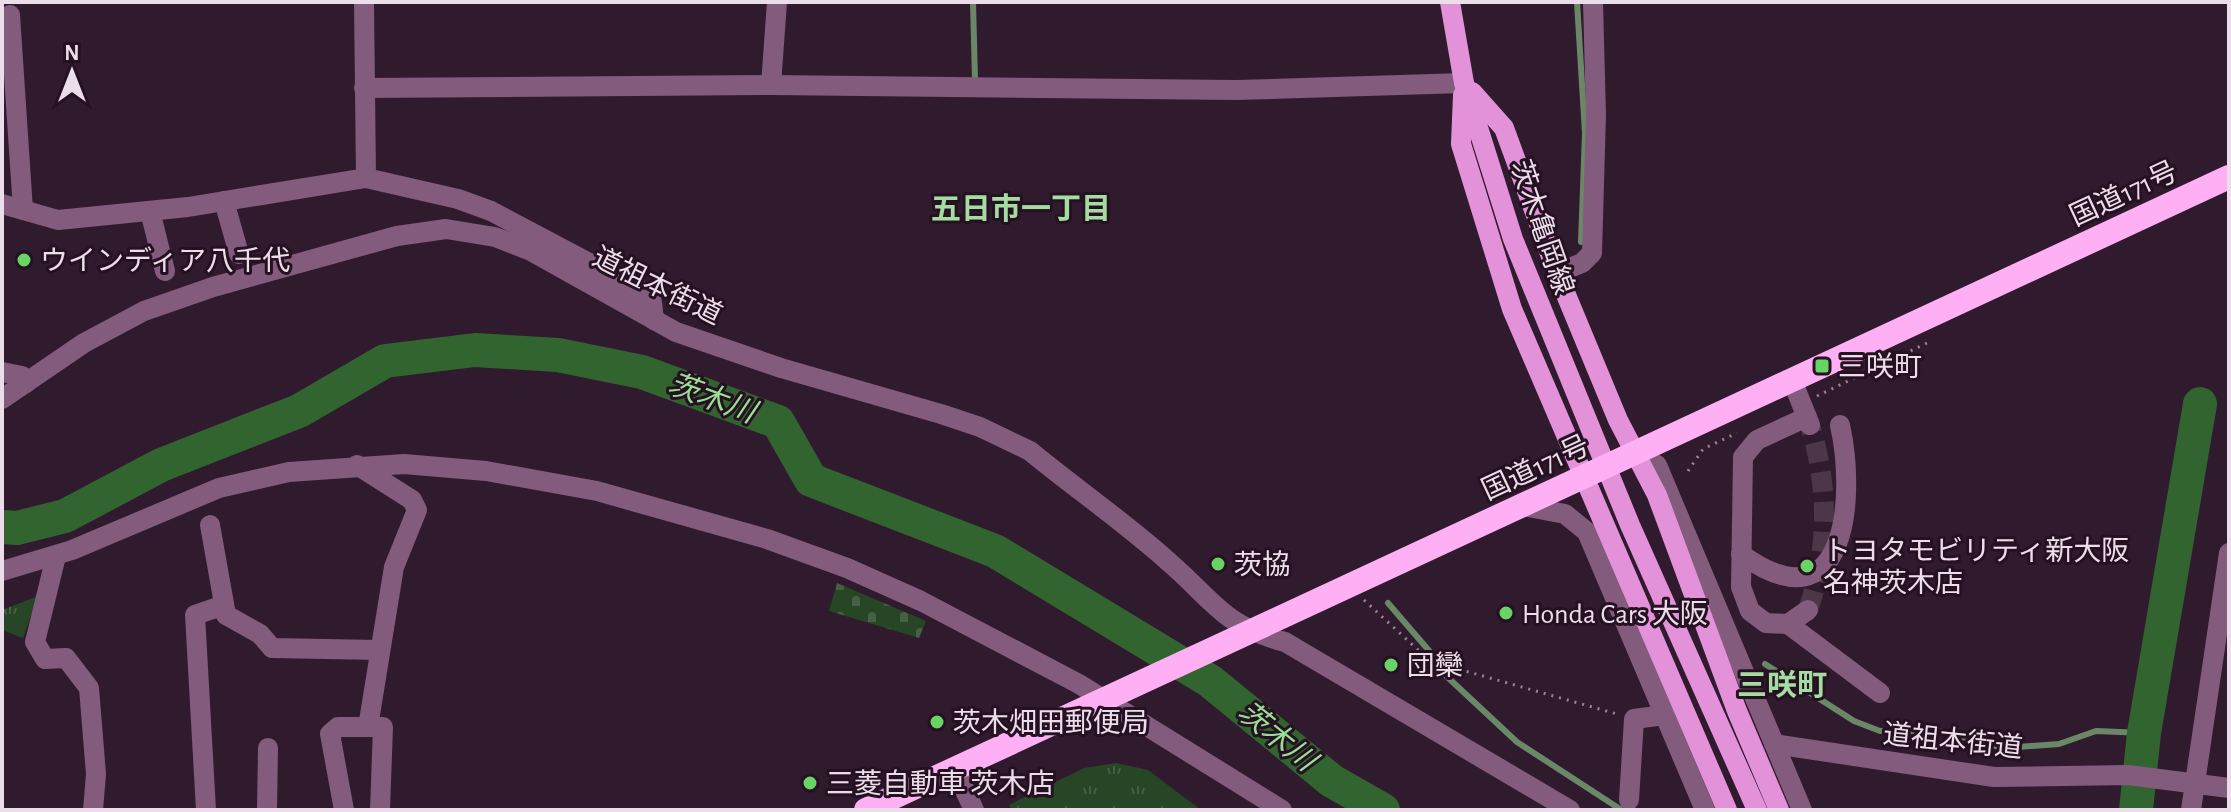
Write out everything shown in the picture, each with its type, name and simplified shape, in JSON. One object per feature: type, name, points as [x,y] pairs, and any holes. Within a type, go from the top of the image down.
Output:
[{"type":"highway","name":"国道171号","points":[[866,810],[956,771],[2229,177]]},
{"type":"main road","name":"茨木亀岡線","points":[[1450,2],[1464,83],[1513,239],[1630,525],[1733,760]]},
{"type":"main road","points":[[1464,83],[1504,128],[1557,273],[1635,453],[1657,495],[1737,711],[1779,810]]},
{"type":"main road","points":[[1464,83],[1461,144],[1512,309],[1727,810]]},
{"type":"main road","points":[[1733,760],[1750,810]]},
{"type":"main road","points":[[1733,760],[1757,810]]},
{"type":"street","points":[[364,2],[366,178]]},
{"type":"street","points":[[771,85],[777,2]]},
{"type":"street","points":[[1557,273],[1582,263],[1592,253],[1596,115],[1593,2]]},
{"type":"street","points":[[10,15],[23,210]]},
{"type":"street","points":[[364,88],[771,85],[1236,90],[1464,83]]},
{"type":"street","points":[[2,204],[58,220],[224,201],[366,178],[458,199],[511,221],[642,291],[652,302],[654,320]]},
{"type":"street","points":[[224,201],[239,254]]},
{"type":"street","points":[[150,211],[165,271]]},
{"type":"street","name":"道祖本街道","points":[[2,399],[84,343],[144,311],[213,287],[397,236],[446,229],[495,237],[531,251],[676,332],[781,368],[941,414],[1008,439],[1030,451],[1170,562],[1243,636]]},
{"type":"street","points":[[2,372],[22,376],[26,383]]},
{"type":"street","points":[[1792,380],[1806,415],[1762,436],[1745,452],[1741,468],[1745,556],[1743,600],[1754,616],[1766,623],[1788,624],[1880,693]]},
{"type":"street","points":[[1745,556],[1770,573],[1789,578],[1814,572],[1834,555],[1843,531],[1847,494],[1840,425]]},
{"type":"street","points":[[1635,453],[1657,465],[1802,810]]},
{"type":"street","points":[[2,571],[56,556],[219,488],[289,472],[404,464],[500,473],[597,491],[767,539],[847,568],[921,601],[1106,700],[1282,810]]},
{"type":"street","points":[[357,465],[412,500],[417,510],[394,567],[368,727]]},
{"type":"street","points":[[1524,506],[1558,511],[1584,527],[1705,810]]},
{"type":"street","points":[[210,525],[226,615],[260,634],[272,648],[379,650]]},
{"type":"street","points":[[2191,810],[2199,784],[2229,553]]},
{"type":"street","points":[[56,556],[35,642],[45,659],[66,658],[89,688],[96,774],[93,810]]},
{"type":"street","points":[[206,810],[195,615],[224,605]]},
{"type":"street","points":[[1788,624],[1808,610]]},
{"type":"street","points":[[1724,628],[1754,616]]},
{"type":"street","points":[[1243,636],[1285,642],[1570,810]]},
{"type":"street","points":[[1629,800],[1634,719],[1665,715]]},
{"type":"street","points":[[344,810],[330,734],[338,727],[383,727],[380,810]]},
{"type":"street","name":"道祖本街道","points":[[1774,744],[1994,777],[2138,776],[2229,788]]},
{"type":"street","points":[[267,810],[268,748]]},
{"type":"street","points":[[956,771],[974,810]]},
{"type":"path","points":[[1806,415],[1935,339]]},
{"type":"path","points":[[1688,471],[1703,449],[1745,430]]},
{"type":"path","points":[[1350,585],[1430,661],[1634,719]]},
{"type":"green space","points":[[837,583],[926,621],[919,638],[829,611]]},
{"type":"green space","points":[[38,596],[23,638],[2,630],[2,610]]},
{"type":"green space","points":[[1116,763],[1148,770],[1201,810],[1012,810],[1009,805],[1084,768]]},
{"type":"waterway","points":[[973,2],[975,80]]},
{"type":"waterway","points":[[1577,2],[1585,133],[1581,242]]},
{"type":"waterway","name":"茨木川","points":[[2,527],[17,528],[65,516],[161,465],[299,411],[385,361],[475,350],[558,355],[642,372],[778,422],[811,480],[995,551],[1210,681],[1332,781],[1383,810]]},
{"type":"waterway","points":[[2136,810],[2144,733],[2200,404]]},
{"type":"waterway","points":[[1388,603],[1431,653]]},
{"type":"waterway","points":[[1765,664],[1854,721],[1880,731],[1939,731],[2004,748],[2059,744],[2096,731],[2144,733]]},
{"type":"waterway","points":[[1443,673],[1517,742],[1620,809]]},
{"type":"tunnel","points":[[1808,610],[1820,564],[1824,518],[1821,471],[1810,425]]},
{"type":"place","name":"ウインディア八千代","points":[[24,260]]},
{"type":"place","name":"三咲町","points":[[1822,366]]},
{"type":"place","name":"茨協","points":[[1218,564]]},
{"type":"place","name":"トヨタモビリティ新大阪 名神茨木店","points":[[1807,566]]},
{"type":"place","name":"Honda Cars 大阪","points":[[1506,613]]},
{"type":"place","name":"団欒","points":[[1391,665]]},
{"type":"place","name":"茨木畑田郵便局","points":[[937,722]]},
{"type":"place","name":"三菱自動車 茨木店","points":[[810,783]]},
{"type":"district","name":"五日市一丁目","points":[[1021,209]]},
{"type":"district","name":"三咲町","points":[[1782,685]]}]
